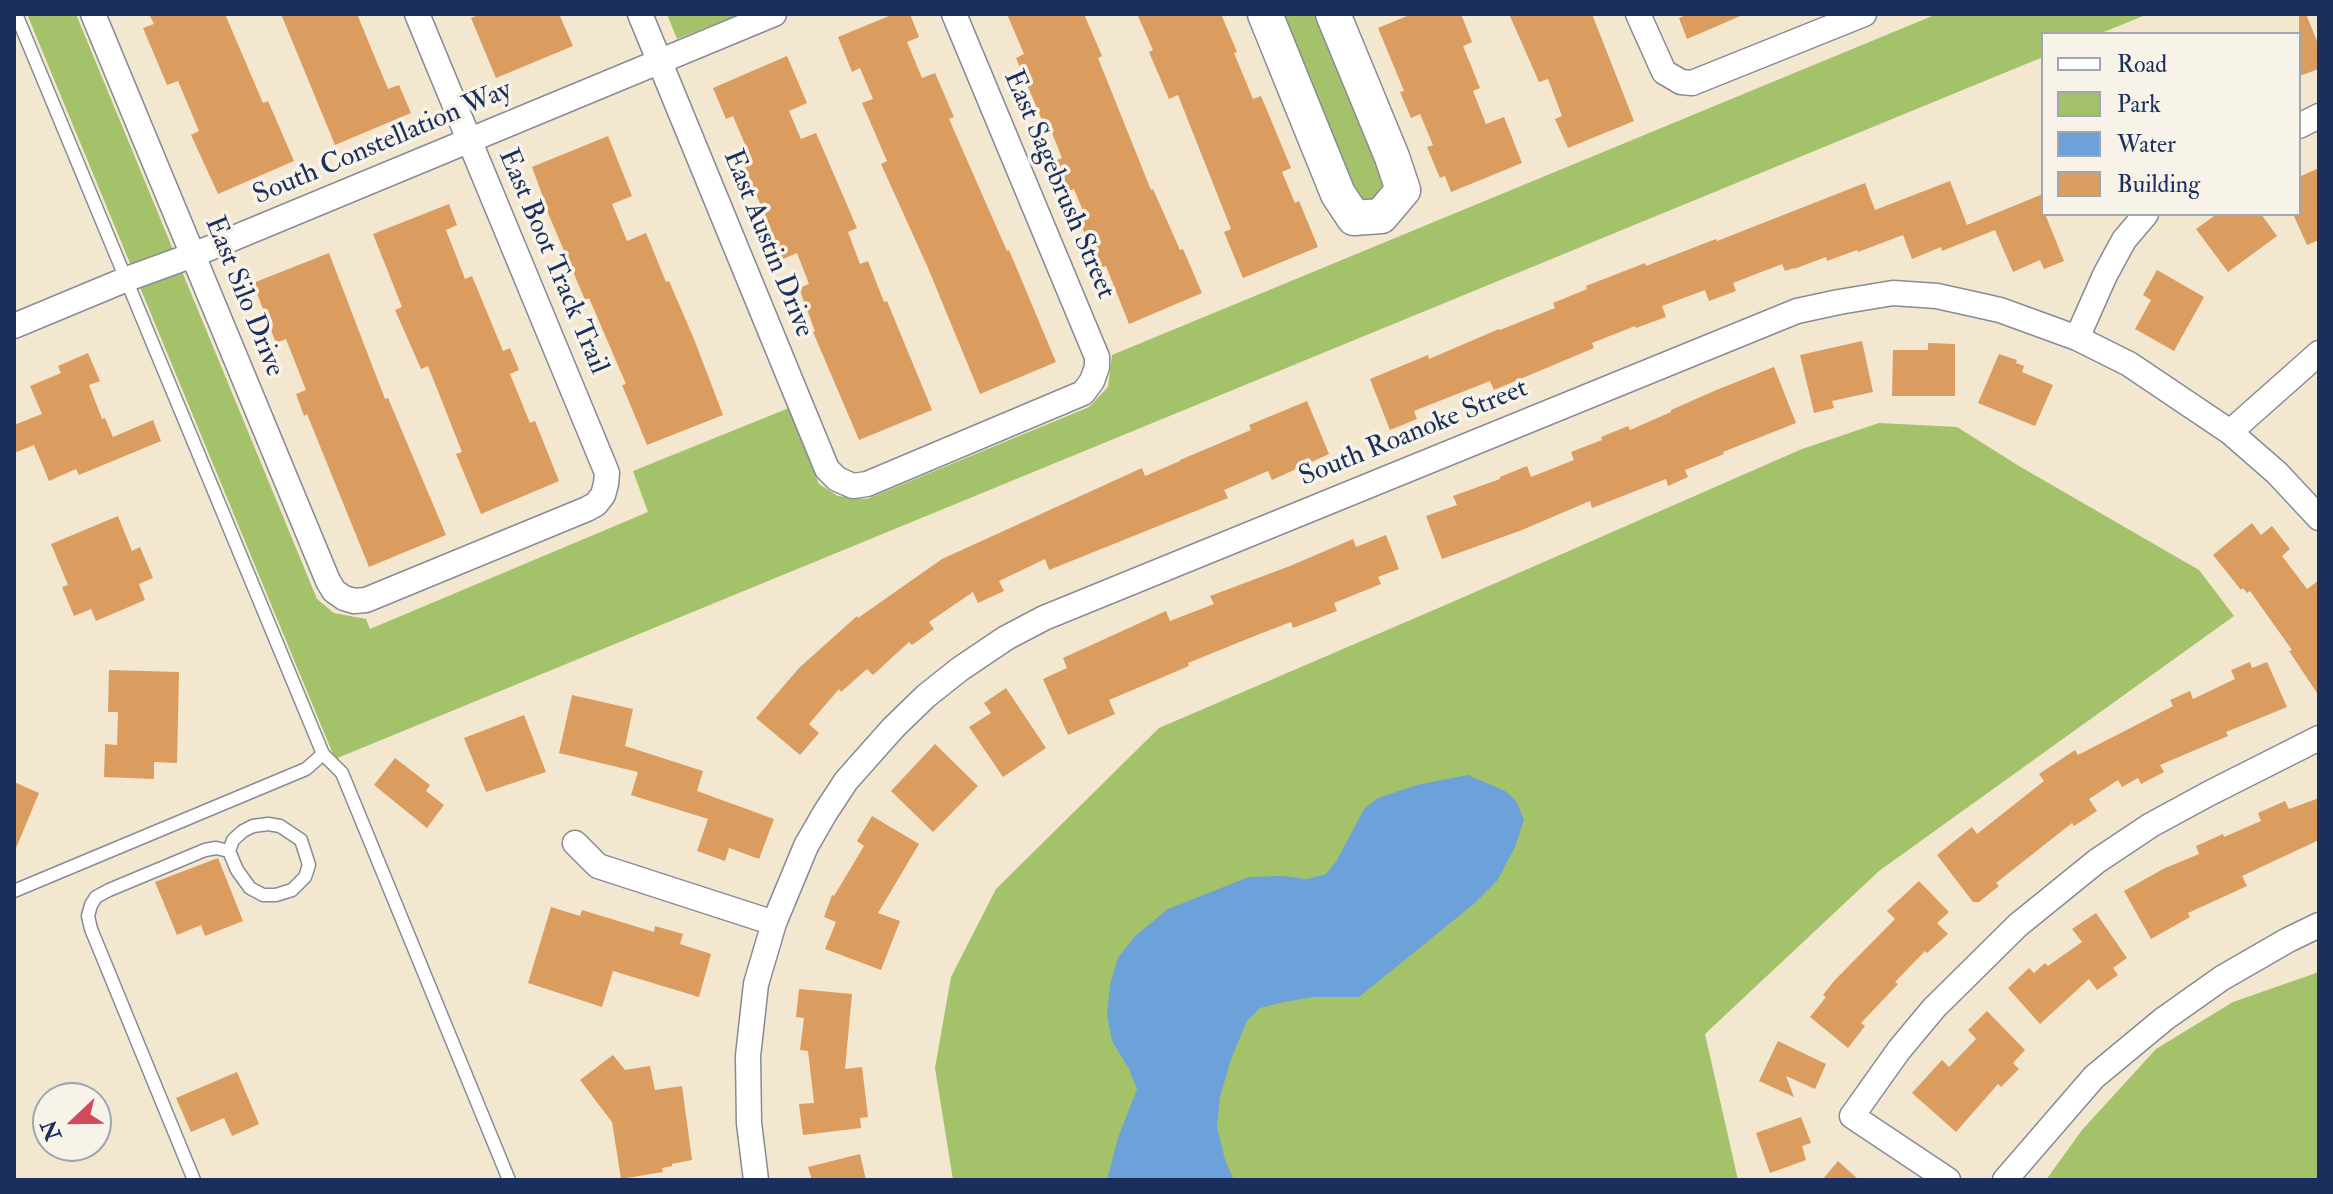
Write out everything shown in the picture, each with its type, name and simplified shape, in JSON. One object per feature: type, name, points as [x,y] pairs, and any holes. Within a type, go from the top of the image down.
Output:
[{"type":"street","name":"East Silo Drive","points":[[93,14],[328,581],[334,591],[344,598]]},
{"type":"street","name":"East Boot Track Trail","points":[[344,598],[366,600],[572,516],[596,504],[605,489],[607,473],[417,14]]},
{"type":"street","name":"East Austin Drive","points":[[640,14],[827,469],[837,479],[853,486]]},
{"type":"street","name":"South Constellation Way","points":[[14,326],[774,14]]},
{"type":"street","name":"East Sagebrush Street","points":[[853,486],[867,484],[1083,393],[1097,367],[1097,357],[954,14]]},
{"type":"street","points":[[1265,14],[1338,194],[1354,218],[1381,216],[1403,190],[1333,14]]},
{"type":"street","points":[[1638,14],[1664,72],[1681,82],[1697,82],[1864,14]]},
{"type":"street","points":[[2301,125],[2319,116]]},
{"type":"street","points":[[2077,338],[2124,240],[2144,216]]},
{"type":"street","name":"South Roanoke Street","points":[[756,1180],[749,1123],[748,1056],[756,984],[774,923],[812,835],[846,781],[926,696],[1006,638],[1044,618],[1797,311],[1893,293],[1937,296],[2000,310],[2077,338],[2129,364],[2230,432],[2277,473],[2319,518]]},
{"type":"street","points":[[2230,432],[2319,353]]},
{"type":"street","points":[[1948,1180],[1852,1116],[1899,1050],[1934,1008],[2018,925],[2097,861],[2151,825],[2319,738]]},
{"type":"street","points":[[575,843],[598,866],[774,923]]},
{"type":"street","points":[[2005,1180],[2094,1077],[2164,1019],[2222,978],[2319,925]]},
{"type":"lane","points":[[16,14],[323,754],[342,773],[509,1180]]},
{"type":"lane","points":[[14,891],[306,769],[323,754]]},
{"type":"lane","points":[[253,826],[280,826],[301,840],[309,865],[305,877],[292,890],[263,895],[250,888],[237,870],[229,851],[233,840],[253,826]]},
{"type":"lane","points":[[194,1180],[88,916],[96,897],[109,890],[205,850],[216,848],[229,851]]},
{"type":"green space","points":[[27,14],[76,14],[317,599],[334,613],[366,619],[370,629],[648,512],[633,471],[789,408],[819,484],[838,496],[867,499],[1089,407],[1108,387],[1112,355],[1937,14],[2148,14],[2104,32],[2041,32],[2041,58],[335,759]]},
{"type":"green space","points":[[667,14],[740,14],[677,39]]},
{"type":"green space","points":[[1277,14],[1318,14],[1387,186],[1373,202],[1362,203],[1351,194]]},
{"type":"green space","points":[[1879,423],[1957,427],[2199,570],[2234,616],[1879,871],[1705,1034],[1738,1180],[953,1180],[935,1068],[951,977],[996,889],[1159,728],[1802,449]]},
{"type":"green space","points":[[2319,972],[2319,1180],[2046,1180],[2082,1130],[2156,1049],[2233,1002]]},
{"type":"water","points":[[1468,775],[1505,791],[1517,802],[1524,820],[1515,847],[1497,881],[1475,903],[1359,997],[1313,997],[1279,1003],[1260,1008],[1247,1021],[1220,1097],[1217,1127],[1225,1160],[1234,1180],[1107,1180],[1118,1138],[1137,1089],[1112,1041],[1107,1015],[1110,985],[1118,958],[1135,936],[1168,909],[1249,877],[1307,879],[1326,874],[1336,862],[1364,809],[1378,798],[1417,785]]},
{"type":"building","points":[[149,14],[225,14],[263,103],[268,101],[294,161],[218,194],[191,135],[199,131],[178,81],[167,85],[143,28],[154,24]]},
{"type":"building","points":[[281,14],[357,14],[388,89],[399,85],[411,113],[335,145]]},
{"type":"building","points":[[481,14],[559,14],[573,46],[496,78],[471,18]]},
{"type":"building","points":[[894,14],[910,14],[919,37],[907,42],[922,78],[935,73],[954,117],[949,119],[1056,362],[980,394],[881,164],[887,161],[862,103],[873,99],[860,68],[852,72],[838,37]]},
{"type":"building","points":[[1007,14],[1084,14],[1102,56],[1098,58],[1151,190],[1180,250],[1183,249],[1202,293],[1129,324],[1106,266],[1100,268],[1079,221],[1086,218],[1074,189],[1066,192],[1053,162],[1062,158],[1050,128],[1046,130],[1016,58],[1024,54]]},
{"type":"building","points":[[1137,14],[1221,14],[1253,99],[1261,96],[1291,168],[1282,172],[1295,203],[1299,201],[1318,247],[1243,278],[1224,232],[1231,229],[1178,95],[1169,99]]},
{"type":"building","points":[[1412,14],[1461,14],[1472,42],[1463,46],[1480,88],[1473,91],[1486,124],[1504,117],[1522,163],[1451,192],[1445,176],[1440,178],[1427,147],[1433,145],[1420,114],[1411,118],[1400,92],[1404,91],[1378,28]]},
{"type":"building","points":[[1509,14],[1592,14],[1634,121],[1568,148],[1555,119],[1562,116],[1548,79],[1539,82]]},
{"type":"building","points":[[1689,14],[1745,14],[1687,39],[1679,18]]},
{"type":"building","points":[[2299,14],[2306,14],[2319,46],[2319,69],[2301,75],[2301,32]]},
{"type":"building","points":[[787,56],[807,103],[789,111],[801,139],[816,133],[857,228],[848,232],[860,264],[868,261],[932,410],[859,440],[813,332],[799,288],[809,284],[797,253],[783,259],[739,153],[747,149],[733,116],[726,119],[713,88]]},
{"type":"building","points":[[608,136],[632,196],[612,204],[627,241],[646,233],[694,339],[723,415],[647,445],[622,385],[626,384],[589,298],[585,300],[532,167]]},
{"type":"building","points":[[2319,168],[2319,240],[2307,245],[2294,216],[2301,216],[2301,176]]},
{"type":"building","points":[[1950,181],[1967,225],[2041,195],[2041,216],[2046,216],[2064,261],[2044,269],[2040,260],[2013,272],[1995,230],[1912,259],[1903,235],[1858,252],[1827,261],[1826,257],[1794,269],[1785,271],[1782,264],[1733,283],[1736,291],[1709,301],[1705,290],[1662,306],[1666,317],[1592,343],[1594,348],[1494,390],[1490,381],[1414,411],[1417,419],[1390,430],[1370,379],[1428,355],[1429,359],[1555,308],[1553,303],[1587,289],[1586,286],[1645,263],[1646,266],[1717,241],[1865,183],[1875,210]]},
{"type":"building","points":[[449,204],[457,225],[446,230],[465,279],[472,276],[503,351],[510,348],[519,370],[510,374],[530,423],[535,421],[559,481],[481,514],[456,454],[462,452],[428,366],[421,369],[395,310],[402,307],[373,234]]},
{"type":"building","points":[[2214,216],[2262,216],[2277,236],[2228,272],[2196,229]]},
{"type":"building","points":[[329,253],[385,399],[388,398],[446,535],[369,567],[307,414],[304,416],[296,394],[306,390],[286,339],[276,343],[253,283]]},
{"type":"building","points":[[2157,270],[2204,297],[2174,351],[2135,329],[2151,300],[2143,295]]},
{"type":"building","points":[[1862,341],[1873,392],[1832,401],[1834,408],[1814,413],[1800,355]]},
{"type":"building","points":[[1928,343],[1955,344],[1955,396],[1892,396],[1893,350],[1928,350]]},
{"type":"building","points":[[88,353],[100,381],[89,385],[102,419],[105,418],[113,437],[153,420],[161,441],[79,475],[76,469],[49,481],[34,445],[14,453],[14,425],[42,414],[30,386],[61,373],[58,366]]},
{"type":"building","points":[[1999,354],[2017,360],[2016,363],[2024,366],[2022,372],[2053,385],[2035,426],[1978,403]]},
{"type":"building","points":[[1774,367],[1796,423],[1685,470],[1688,477],[1668,486],[1666,479],[1592,508],[1590,501],[1442,559],[1426,516],[1457,505],[1453,496],[1527,466],[1531,477],[1574,460],[1571,452],[1602,440],[1601,437],[1628,426],[1630,430]]},
{"type":"building","points":[[1307,401],[1329,454],[1272,480],[1268,471],[1224,490],[1228,498],[1049,570],[1045,559],[999,581],[1004,591],[978,603],[973,592],[929,622],[934,629],[912,645],[909,642],[873,675],[867,669],[841,692],[839,689],[809,724],[819,733],[800,755],[756,718],[799,668],[857,616],[942,559],[1142,468],[1145,476],[1180,461],[1251,430],[1249,425]]},
{"type":"building","points":[[118,516],[132,551],[140,547],[153,578],[139,584],[145,600],[96,621],[91,609],[74,616],[62,587],[68,585],[51,544]]},
{"type":"building","points":[[2252,523],[2261,535],[2272,526],[2290,549],[2282,556],[2307,589],[2319,580],[2319,696],[2289,651],[2292,650],[2250,591],[2241,590],[2213,555]]},
{"type":"building","points":[[1386,535],[1399,569],[1378,577],[1381,584],[1334,603],[1337,611],[1293,628],[1291,622],[1257,635],[1109,700],[1115,714],[1068,735],[1043,679],[1067,668],[1063,658],[1166,611],[1170,621],[1214,604],[1210,596],[1353,539],[1356,547]]},
{"type":"building","points":[[2250,662],[2252,668],[2267,662],[2287,707],[2226,732],[2228,736],[2160,765],[2164,772],[2141,784],[2138,778],[2122,787],[2118,780],[2089,799],[2097,811],[2074,826],[2072,823],[1996,883],[1999,886],[1979,902],[1973,902],[1937,855],[1972,827],[1977,834],[2044,781],[2039,774],[2075,750],[2078,755],[2173,706],[2170,700],[2190,691],[2193,699],[2235,679],[2231,670]]},
{"type":"building","points":[[109,670],[179,672],[177,763],[154,762],[154,779],[104,777],[105,744],[117,745],[118,712],[108,712]]},
{"type":"building","points":[[1006,688],[1046,748],[1003,777],[969,727],[991,713],[984,703]]},
{"type":"building","points":[[572,695],[633,709],[625,746],[703,771],[697,791],[774,819],[759,859],[729,848],[725,861],[697,851],[708,819],[631,795],[638,772],[559,753]]},
{"type":"building","points":[[524,715],[546,772],[486,792],[464,738]]},
{"type":"building","points":[[935,744],[978,786],[933,832],[891,791]]},
{"type":"building","points":[[395,758],[430,785],[426,791],[444,805],[427,828],[374,785]]},
{"type":"building","points":[[14,782],[39,793],[14,853]]},
{"type":"building","points":[[2319,798],[2319,840],[2242,876],[2247,886],[2188,913],[2190,917],[2151,939],[2124,891],[2163,869],[2199,854],[2196,846],[2261,821],[2258,813],[2285,801],[2289,809]]},
{"type":"building","points":[[872,816],[919,844],[878,913],[900,921],[881,970],[825,949],[836,922],[824,917],[832,895],[864,846],[857,841]]},
{"type":"building","points":[[218,858],[243,921],[205,936],[201,925],[177,935],[155,882]]},
{"type":"building","points":[[1919,881],[1949,912],[1937,923],[1948,934],[1927,953],[1925,951],[1895,982],[1898,984],[1861,1023],[1865,1026],[1848,1048],[1810,1017],[1834,981],[1895,919],[1887,911]]},
{"type":"building","points":[[551,907],[580,916],[582,910],[654,932],[655,926],[683,934],[680,944],[711,954],[699,997],[613,971],[602,1007],[528,983]]},
{"type":"building","points":[[2096,913],[2127,958],[2113,968],[2118,975],[2097,990],[2089,979],[2040,1024],[2008,988],[2029,968],[2034,973],[2045,963],[2048,966],[2082,942],[2072,929]]},
{"type":"building","points":[[799,989],[852,994],[845,1069],[862,1067],[868,1117],[860,1118],[861,1128],[803,1135],[799,1104],[814,1103],[808,1051],[800,1050],[804,1018],[796,1017]]},
{"type":"building","points":[[1987,1011],[2025,1050],[2013,1063],[2019,1069],[2001,1087],[1998,1084],[1956,1132],[1912,1093],[1942,1060],[1949,1067],[1976,1039],[1968,1030]]},
{"type":"building","points":[[1778,1041],[1826,1064],[1815,1089],[1786,1076],[1794,1097],[1759,1081]]},
{"type":"building","points":[[613,1055],[625,1070],[650,1066],[655,1090],[682,1086],[692,1160],[662,1168],[663,1172],[621,1179],[612,1122],[580,1080]]},
{"type":"building","points":[[237,1072],[259,1124],[232,1136],[224,1118],[191,1132],[176,1098]]},
{"type":"building","points":[[1801,1117],[1811,1143],[1802,1146],[1806,1160],[1770,1173],[1756,1133]]},
{"type":"building","points":[[860,1154],[866,1180],[812,1180],[808,1167]]},
{"type":"building","points":[[1838,1161],[1859,1180],[1822,1180]]}]
